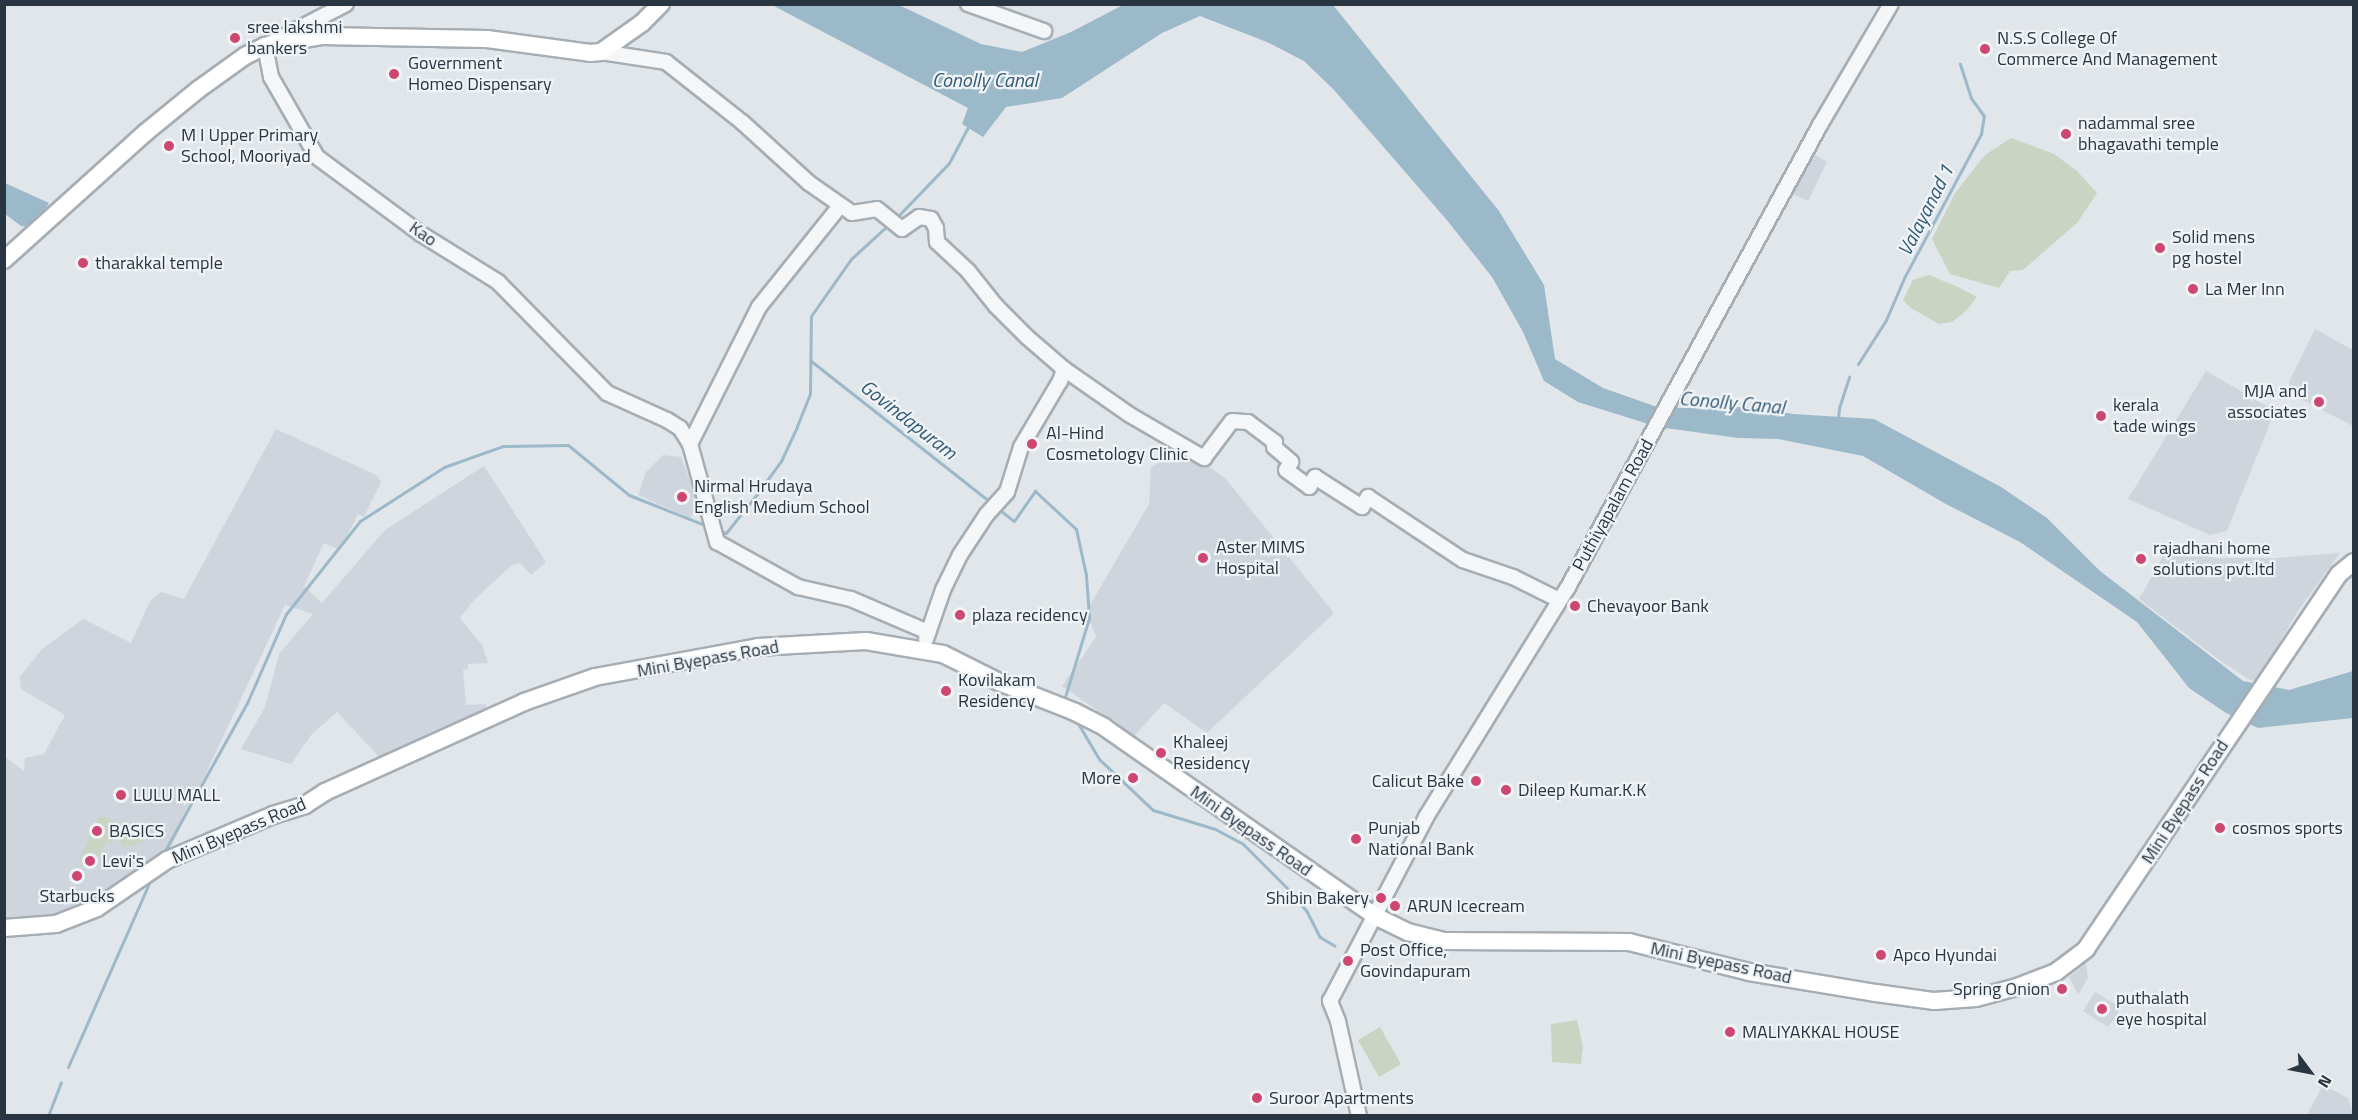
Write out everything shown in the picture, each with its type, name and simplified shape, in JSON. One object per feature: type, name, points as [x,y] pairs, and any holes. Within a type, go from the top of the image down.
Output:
[{"type":"main road","points":[[4,260],[181,104],[245,56],[265,46],[321,36],[487,39],[590,53],[601,52],[642,23],[661,4]]},
{"type":"main road","name":"Mini Byepass Road","points":[[4,928],[56,924],[97,908],[167,860],[273,815],[305,805],[325,792],[524,702],[595,677],[758,647],[866,641],[943,654],[999,682],[1075,712],[1104,727],[1375,916],[1408,932],[1444,941],[1629,942],[1749,972],[1876,993],[1934,1001],[1976,998],[2017,987],[2056,972],[2086,949],[2230,733],[2271,679],[2339,574],[2354,562]]},
{"type":"street","points":[[265,46],[346,4]]},
{"type":"street","points":[[968,4],[1044,31]]},
{"type":"street","name":"Puthiyapalam Road","points":[[1359,1116],[1338,1021],[1330,1001],[1426,818],[1559,600],[1820,125],[1890,4]]},
{"type":"street","name":"Kao","points":[[265,46],[271,77],[317,157],[421,234],[498,282],[607,393],[667,420],[680,428],[690,444]]},
{"type":"street","points":[[601,52],[666,62],[840,206],[852,213],[877,209],[902,229],[919,217],[928,217],[934,223],[937,242],[968,271],[996,306],[1027,337],[1064,369],[1130,414],[1204,458],[1232,421],[1248,422],[1275,442],[1274,447],[1291,462],[1286,470],[1309,487],[1315,477],[1362,507],[1368,497],[1463,560],[1513,577],[1559,600]]},
{"type":"street","points":[[840,206],[759,307],[690,444],[717,542],[798,587],[851,599],[928,632]]},
{"type":"street","points":[[923,649],[943,590],[960,555],[987,514],[1007,492],[1021,447],[1060,381],[1064,369]]},
{"type":"shaded area","points":[[1809,151],[1827,162],[1808,201],[1787,192]]},
{"type":"shaded area","points":[[2315,329],[2353,350],[2353,426],[2289,393],[2289,382]]},
{"type":"shaded area","points":[[2206,371],[2275,411],[2227,531],[2210,535],[2128,499]]},
{"type":"shaded area","points":[[276,429],[376,475],[381,482],[364,517],[358,514],[340,550],[324,543],[304,586],[322,603],[385,530],[484,466],[546,562],[531,575],[520,563],[512,565],[474,600],[460,618],[482,645],[488,663],[468,664],[468,669],[463,670],[466,705],[486,704],[487,715],[384,762],[337,712],[311,735],[291,764],[241,749],[265,707],[279,654],[313,614],[285,605],[167,856],[110,892],[64,916],[5,924],[4,756],[24,771],[25,758],[44,754],[65,715],[21,689],[20,677],[41,650],[83,619],[131,643],[150,601],[161,592],[184,599]]},
{"type":"shaded area","name":"Aster MIMS Hospital","points":[[1185,449],[1226,479],[1334,613],[1207,733],[1164,703],[1134,736],[1062,686],[1096,637],[1086,612],[1149,504],[1151,467]]},
{"type":"shaded area","points":[[663,455],[681,457],[700,506],[690,518],[638,495],[646,472]]},
{"type":"shaded area","points":[[2169,545],[2215,558],[2277,558],[2340,553],[2296,614],[2257,681],[2250,680],[2218,659],[2139,599]]},
{"type":"shaded area","points":[[2086,963],[2088,978],[2078,995],[2069,977]]},
{"type":"shaded area","name":"puthalath eye hospital","points":[[2095,992],[2121,1008],[2108,1027],[2083,1011]]},
{"type":"shaded area","points":[[2323,1085],[2348,1098],[2353,1115],[2307,1115]]},
{"type":"green space","points":[[2011,138],[2054,154],[2077,171],[2097,193],[2077,223],[2023,270],[2010,271],[1999,288],[1950,274],[1932,239],[1955,193],[1985,155]]},
{"type":"green space","points":[[1929,275],[1977,297],[1966,311],[1952,322],[1939,324],[1911,308],[1903,300],[1913,280]]},
{"type":"green space","points":[[100,815],[144,836],[141,844],[137,842],[134,847],[128,845],[125,848],[120,846],[121,843],[118,841],[121,834],[117,833],[112,843],[107,841],[98,859],[83,866],[80,858]]},
{"type":"green space","points":[[1577,1020],[1583,1047],[1581,1064],[1552,1062],[1551,1024]]},
{"type":"green space","points":[[1380,1027],[1401,1064],[1379,1077],[1358,1040]]},
{"type":"water","name":"Conolly Canal","points":[[772,5],[899,5],[981,44],[1022,52],[1071,32],[1123,5],[1333,5],[1499,211],[1544,285],[1555,359],[1603,388],[1660,408],[1755,407],[1793,414],[1874,419],[2001,487],[2047,518],[2100,571],[2243,681],[2289,690],[2353,671],[2353,718],[2258,728],[2226,713],[2189,688],[2137,622],[2020,542],[1946,504],[1863,456],[1778,439],[1738,438],[1658,427],[1578,402],[1544,381],[1523,332],[1492,277],[1446,219],[1334,90],[1304,61],[1267,42],[1200,16],[1162,33],[1062,98],[1006,107],[983,137],[962,124],[968,108]]},
{"type":"water","points":[[5,183],[49,203],[33,227],[21,226],[5,214]]},
{"type":"waterway","name":"Valayanad 1","points":[[1858,364],[1886,320],[1904,278],[1981,134],[1984,116],[1971,98],[1960,64]]},
{"type":"waterway","points":[[899,215],[949,163],[969,125]]},
{"type":"waterway","points":[[720,531],[726,533],[757,494],[781,461],[797,426],[810,393],[811,316],[851,259],[887,226]]},
{"type":"waterway","name":"Govindapuram","points":[[811,361],[989,501]]},
{"type":"waterway","name":"Valayanad 1","points":[[1838,418],[1849,377]]},
{"type":"waterway","points":[[163,854],[247,703],[286,614],[360,521],[444,467],[503,446],[568,445],[629,495],[702,524]]},
{"type":"waterway","name":"Govindapuram","points":[[1001,511],[1014,521],[1035,491],[1076,529],[1086,575],[1089,618],[1065,697],[1067,700]]},
{"type":"waterway","name":"Govindapuram","points":[[1076,720],[1099,759],[1153,810],[1215,829],[1243,844],[1291,892],[1307,912],[1320,937],[1335,946]]},
{"type":"waterway","points":[[68,1067],[151,879]]},
{"type":"waterway","points":[[48,1116],[61,1082]]},
{"type":"place","name":"sree lakshmi bankers","points":[[235,38]]},
{"type":"place","name":"N.S.S College Of Commerce And Management","points":[[1985,49]]},
{"type":"place","name":"Government Homeo Dispensary","points":[[394,74]]},
{"type":"place","name":"nadammal sree bhagavathi temple","points":[[2066,134]]},
{"type":"place","name":"M I Upper Primary School, Mooriyad","points":[[169,146]]},
{"type":"place","name":"Solid mens pg hostel","points":[[2160,248]]},
{"type":"place","name":"tharakkal temple","points":[[83,263]]},
{"type":"place","name":"La Mer Inn","points":[[2193,289]]},
{"type":"place","name":"MJA and associates","points":[[2319,402]]},
{"type":"place","name":"kerala tade wings","points":[[2101,416]]},
{"type":"place","name":"Al-Hind Cosmetology Clinic","points":[[1032,444]]},
{"type":"place","name":"Nirmal Hrudaya English Medium School","points":[[682,497]]},
{"type":"place","name":"Aster MIMS Hospital","points":[[1203,558]]},
{"type":"place","name":"rajadhani home solutions pvt.ltd","points":[[2141,559]]},
{"type":"place","name":"Chevayoor Bank","points":[[1575,606]]},
{"type":"place","name":"plaza recidency","points":[[960,615]]},
{"type":"place","name":"Kovilakam Residency","points":[[946,691]]},
{"type":"place","name":"Khaleej Residency","points":[[1161,753]]},
{"type":"place","name":"More","points":[[1133,778]]},
{"type":"place","name":"Calicut Bake","points":[[1476,781]]},
{"type":"place","name":"Dileep Kumar.K.K","points":[[1506,790]]},
{"type":"place","name":"LULU MALL","points":[[121,795]]},
{"type":"place","name":"cosmos sports","points":[[2220,828]]},
{"type":"place","name":"BASICS","points":[[97,831]]},
{"type":"place","name":"Punjab National Bank","points":[[1356,839]]},
{"type":"place","name":"Levi's","points":[[90,861]]},
{"type":"place","name":"Starbucks","points":[[77,876]]},
{"type":"place","name":"Shibin Bakery","points":[[1381,898]]},
{"type":"place","name":"ARUN Icecream","points":[[1395,906]]},
{"type":"place","name":"Apco Hyundai","points":[[1881,955]]},
{"type":"place","name":"Post Office, Govindapuram","points":[[1348,961]]},
{"type":"place","name":"Spring Onion","points":[[2062,989]]},
{"type":"place","name":"puthalath eye hospital","points":[[2102,1009]]},
{"type":"place","name":"MALIYAKKAL HOUSE","points":[[1730,1032]]},
{"type":"place","name":"Suroor Apartments","points":[[1257,1098]]}]
